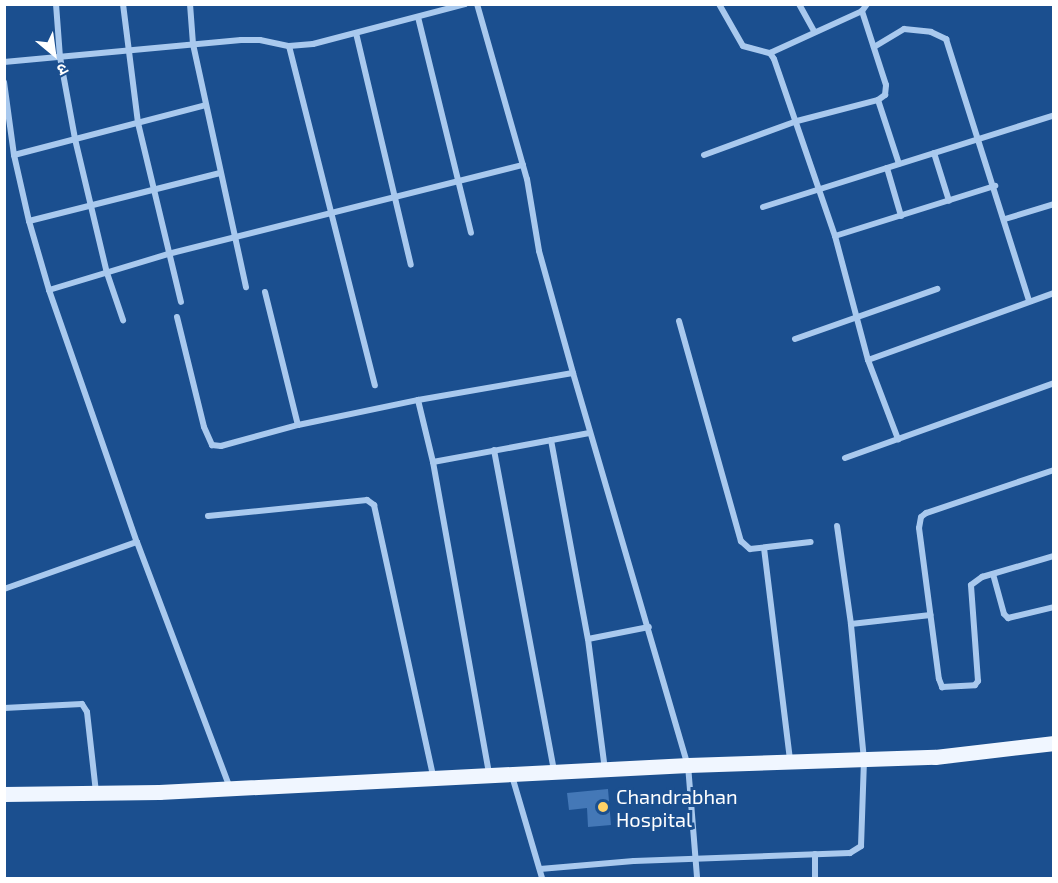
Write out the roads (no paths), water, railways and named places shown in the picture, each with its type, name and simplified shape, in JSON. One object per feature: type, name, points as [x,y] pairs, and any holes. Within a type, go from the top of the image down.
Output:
[{"type":"main road","points":[[4,794],[230,789],[555,774],[688,765],[790,764],[935,757],[1053,743]]},
{"type":"street","points":[[56,4],[60,57],[75,139],[107,273],[123,320]]},
{"type":"street","points":[[123,4],[138,123],[152,190],[181,302]]},
{"type":"street","points":[[190,4],[193,44],[246,287]]},
{"type":"street","points":[[4,62],[260,40],[290,46],[356,33],[465,4]]},
{"type":"street","points":[[477,4],[523,165],[539,251],[573,374],[688,765],[697,879]]},
{"type":"street","points":[[719,4],[743,46],[770,53],[862,11],[867,4]]},
{"type":"street","points":[[799,4],[814,32]]},
{"type":"street","points":[[704,155],[797,121],[878,100],[887,91],[862,11]]},
{"type":"street","points":[[418,17],[471,233]]},
{"type":"street","points":[[874,47],[904,29],[931,32],[946,39],[995,186],[1029,301]]},
{"type":"street","points":[[356,33],[411,265]]},
{"type":"street","points":[[290,46],[329,212],[375,385]]},
{"type":"street","points":[[770,53],[797,121],[836,236],[868,360],[898,439]]},
{"type":"street","points":[[4,82],[14,155],[29,221],[49,290],[137,542],[230,789]]},
{"type":"street","points":[[878,100],[899,164]]},
{"type":"street","points":[[14,155],[206,105]]},
{"type":"street","points":[[763,207],[1053,115]]},
{"type":"street","points":[[934,153],[948,201]]},
{"type":"street","points":[[49,290],[168,254],[458,179],[523,165]]},
{"type":"street","points":[[887,168],[901,216]]},
{"type":"street","points":[[29,221],[220,173]]},
{"type":"street","points":[[836,236],[995,186]]},
{"type":"street","points":[[1005,219],[1053,204]]},
{"type":"street","points":[[795,339],[856,315],[937,289]]},
{"type":"street","points":[[265,292],[298,425]]},
{"type":"street","points":[[868,360],[1053,293]]},
{"type":"street","points":[[177,317],[204,427],[212,445],[221,446],[298,425],[418,400],[573,374]]},
{"type":"street","points":[[679,321],[741,541],[750,549],[811,542]]},
{"type":"street","points":[[845,458],[1053,383]]},
{"type":"street","points":[[418,400],[433,462],[489,777]]},
{"type":"street","points":[[433,462],[590,433]]},
{"type":"street","points":[[551,440],[588,639],[605,770]]},
{"type":"street","points":[[494,450],[555,774]]},
{"type":"street","points":[[1053,470],[926,513],[921,517],[918,528],[940,684],[947,688],[975,685],[979,677],[969,593],[975,580],[1053,556]]},
{"type":"street","points":[[207,516],[367,500],[374,505],[434,780]]},
{"type":"street","points":[[540,869],[634,861],[850,853],[861,846],[864,760],[851,624],[837,526]]},
{"type":"street","points":[[4,588],[137,542]]},
{"type":"street","points":[[764,548],[790,764]]},
{"type":"street","points":[[993,574],[1004,615],[1008,618],[1053,607]]},
{"type":"street","points":[[851,624],[930,615]]},
{"type":"street","points":[[588,639],[649,627]]},
{"type":"street","points":[[4,708],[76,704],[86,708],[96,793]]},
{"type":"street","points":[[512,776],[542,879]]},
{"type":"street","points":[[815,854],[815,879]]},
{"type":"place","name":"Chandrabhan Hospital","points":[[603,807]]}]
